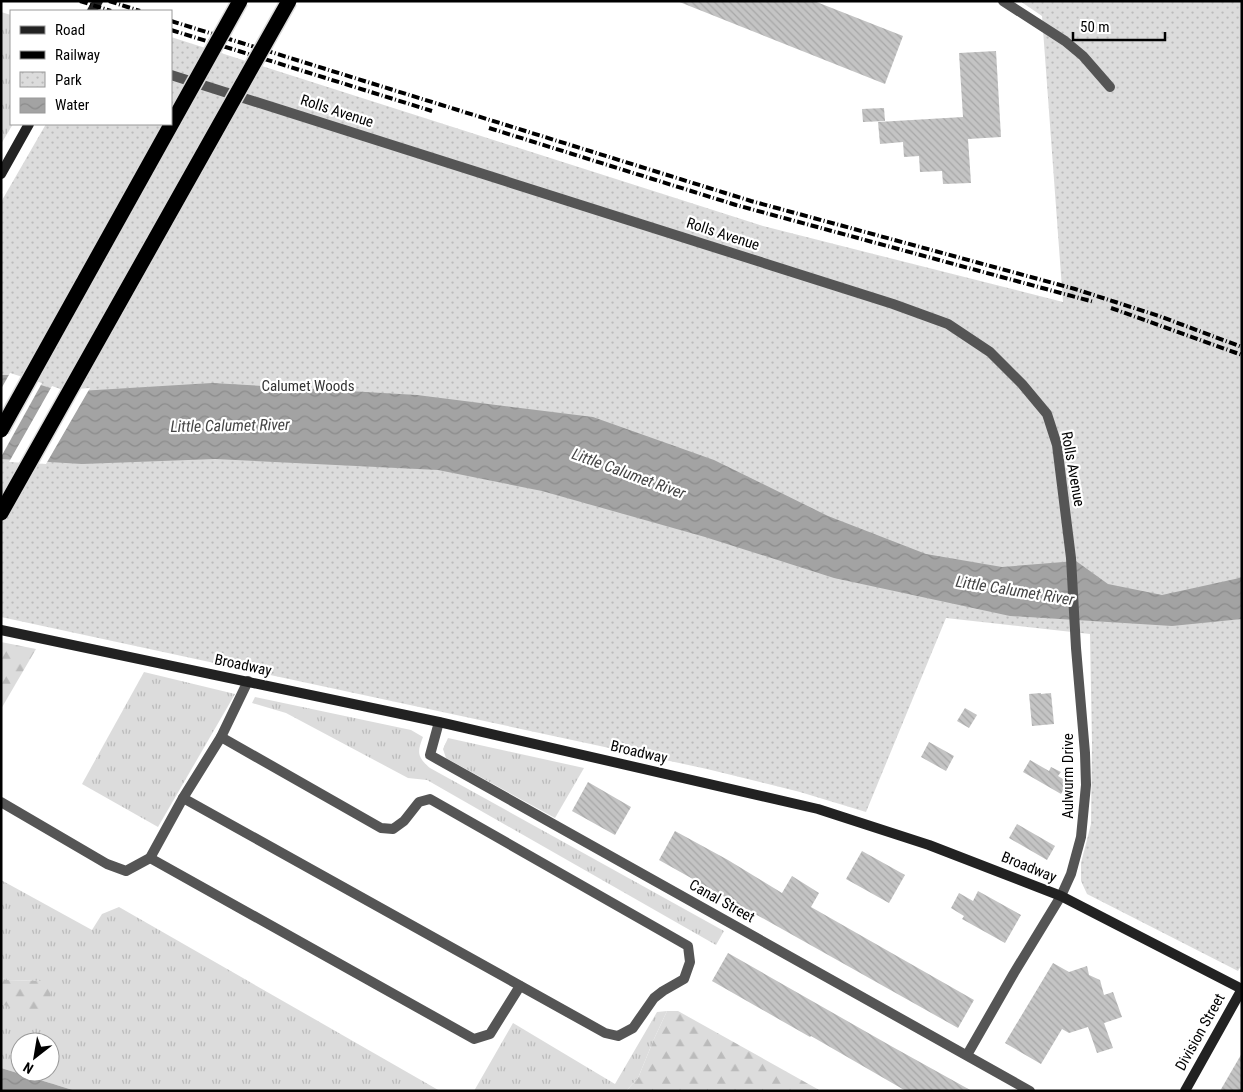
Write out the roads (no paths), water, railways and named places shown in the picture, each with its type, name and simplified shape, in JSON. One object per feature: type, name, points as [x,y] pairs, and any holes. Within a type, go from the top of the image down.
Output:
[{"type":"highway","points":[[172,123],[240,1]]},
{"type":"highway","points":[[1,513],[289,1]]},
{"type":"highway","points":[[1,430],[171,125]]},
{"type":"street","points":[[1003,1],[1071,46],[1083,56],[1110,87]]},
{"type":"street","name":"Rolls Avenue","points":[[172,75],[893,304],[948,324],[990,352],[1022,384],[1047,414],[1057,445],[1072,558]]},
{"type":"street","points":[[1,174],[28,125]]},
{"type":"street","points":[[1,158],[23,135]]},
{"type":"street","name":"Aulwurm Drive","points":[[967,1055],[1061,896],[1081,838],[1086,785],[1085,753],[1076,648],[1072,558]]},
{"type":"street","name":"Broadway","points":[[1,630],[439,722],[818,809],[929,844],[1061,896],[1242,989]]},
{"type":"street","points":[[1,802],[107,864],[126,871],[150,858],[221,737],[248,682]]},
{"type":"street","name":"Canal Street","points":[[439,722],[430,755],[1030,1091]]},
{"type":"street","points":[[184,798],[605,1033],[618,1036],[633,1028],[654,998],[663,990],[684,979],[690,962],[688,946],[430,799],[419,802],[404,822],[394,830],[381,828],[221,737]]},
{"type":"street","points":[[150,858],[474,1039],[490,1034],[520,986]]},
{"type":"street","name":"Division Street","points":[[1185,1091],[1242,989]]},
{"type":"water","name":"Little Calumet River","points":[[1,375],[9,375],[63,392],[212,383],[417,395],[593,417],[714,460],[828,516],[926,554],[1002,567],[1076,561],[1108,584],[1162,595],[1242,577],[1242,619],[1172,626],[1010,616],[834,578],[705,537],[542,491],[438,470],[215,459],[82,464],[1,459]]},
{"type":"water","points":[[1,1068],[10,1071],[10,1082],[47,1082],[76,1091],[1,1091]]},
{"type":"railway","points":[[80,1],[108,10]]},
{"type":"railway","points":[[109,1],[137,10]]},
{"type":"railway","points":[[172,21],[751,201],[1075,289],[1159,316],[1242,347]]},
{"type":"railway","points":[[172,30],[432,111]]},
{"type":"railway","points":[[489,128],[736,205],[1094,302]]},
{"type":"railway","points":[[1111,308],[1242,355]]},
{"type":"park label","name":"Calumet Woods","points":[[308,386]]}]
